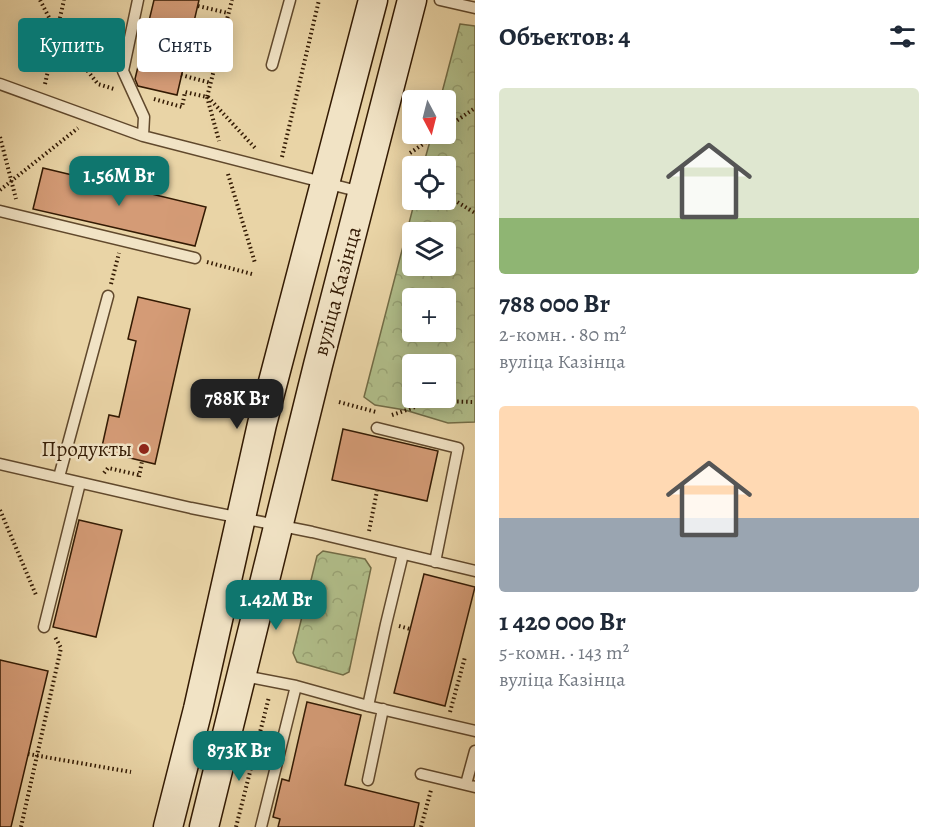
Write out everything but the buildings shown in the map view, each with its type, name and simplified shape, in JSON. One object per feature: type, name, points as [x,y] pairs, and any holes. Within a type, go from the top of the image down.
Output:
[{"type":"main road","name":"вуліца Казінца","points":[[168,827],[198,710],[262,424],[373,0]]},
{"type":"main road","name":"вуліца Казінца","points":[[204,827],[278,525],[412,0]]},
{"type":"lane","points":[[138,0],[123,71],[144,117],[143,136]]},
{"type":"lane","points":[[272,65],[290,0]]},
{"type":"lane","points":[[441,0],[475,8]]},
{"type":"lane","points":[[0,84],[143,136],[363,193]]},
{"type":"lane","points":[[0,212],[195,258]]},
{"type":"lane","points":[[59,477],[108,296]]},
{"type":"lane","points":[[377,428],[458,448],[435,562]]},
{"type":"lane","points":[[0,464],[475,571]]},
{"type":"lane","points":[[44,627],[80,483]]},
{"type":"lane","points":[[368,706],[403,554]]},
{"type":"lane","points":[[241,675],[296,686],[368,706],[475,731]]},
{"type":"lane","points":[[261,827],[296,686]]},
{"type":"lane","points":[[368,780],[383,709]]},
{"type":"lane","points":[[422,774],[470,785],[475,751]]},
{"type":"path","points":[[40,0],[50,18]]},
{"type":"path","points":[[60,18],[63,0]]},
{"type":"path","points":[[232,0],[207,97],[255,263]]},
{"type":"path","points":[[279,172],[319,0]]},
{"type":"path","points":[[198,6],[228,13]]},
{"type":"path","points":[[41,99],[47,72]]},
{"type":"path","points":[[89,72],[98,84],[182,107],[185,92],[207,97],[279,172]]},
{"type":"path","points":[[181,75],[211,83]]},
{"type":"path","points":[[456,121],[475,108]]},
{"type":"path","points":[[0,190],[92,117]]},
{"type":"path","points":[[0,137],[21,217]]},
{"type":"path","points":[[410,153],[423,144]]},
{"type":"path","points":[[456,201],[475,213]]},
{"type":"path","points":[[108,296],[122,241]]},
{"type":"path","points":[[212,263],[252,274]]},
{"type":"path","points":[[392,416],[432,401],[475,402]]},
{"type":"path","points":[[367,538],[377,490]]},
{"type":"path","points":[[447,724],[465,657]]},
{"type":"path","points":[[236,827],[273,681]]},
{"type":"path","points":[[28,754],[131,772]]},
{"type":"path","points":[[21,827],[38,756]]},
{"type":"path","points":[[422,827],[434,777]]},
{"type":"green space","points":[[460,24],[475,26],[475,422],[448,423],[405,410],[375,405],[364,397],[402,250],[402,276],[456,276],[456,222],[409,222],[412,210],[456,210],[456,156],[426,156],[429,144],[456,144],[456,90],[443,90]]},
{"type":"green space","points":[[323,551],[365,559],[371,568],[349,672],[343,675],[297,662],[293,653],[317,556]]},
{"type":"place","name":"Продукты","points":[[144,449]]}]
